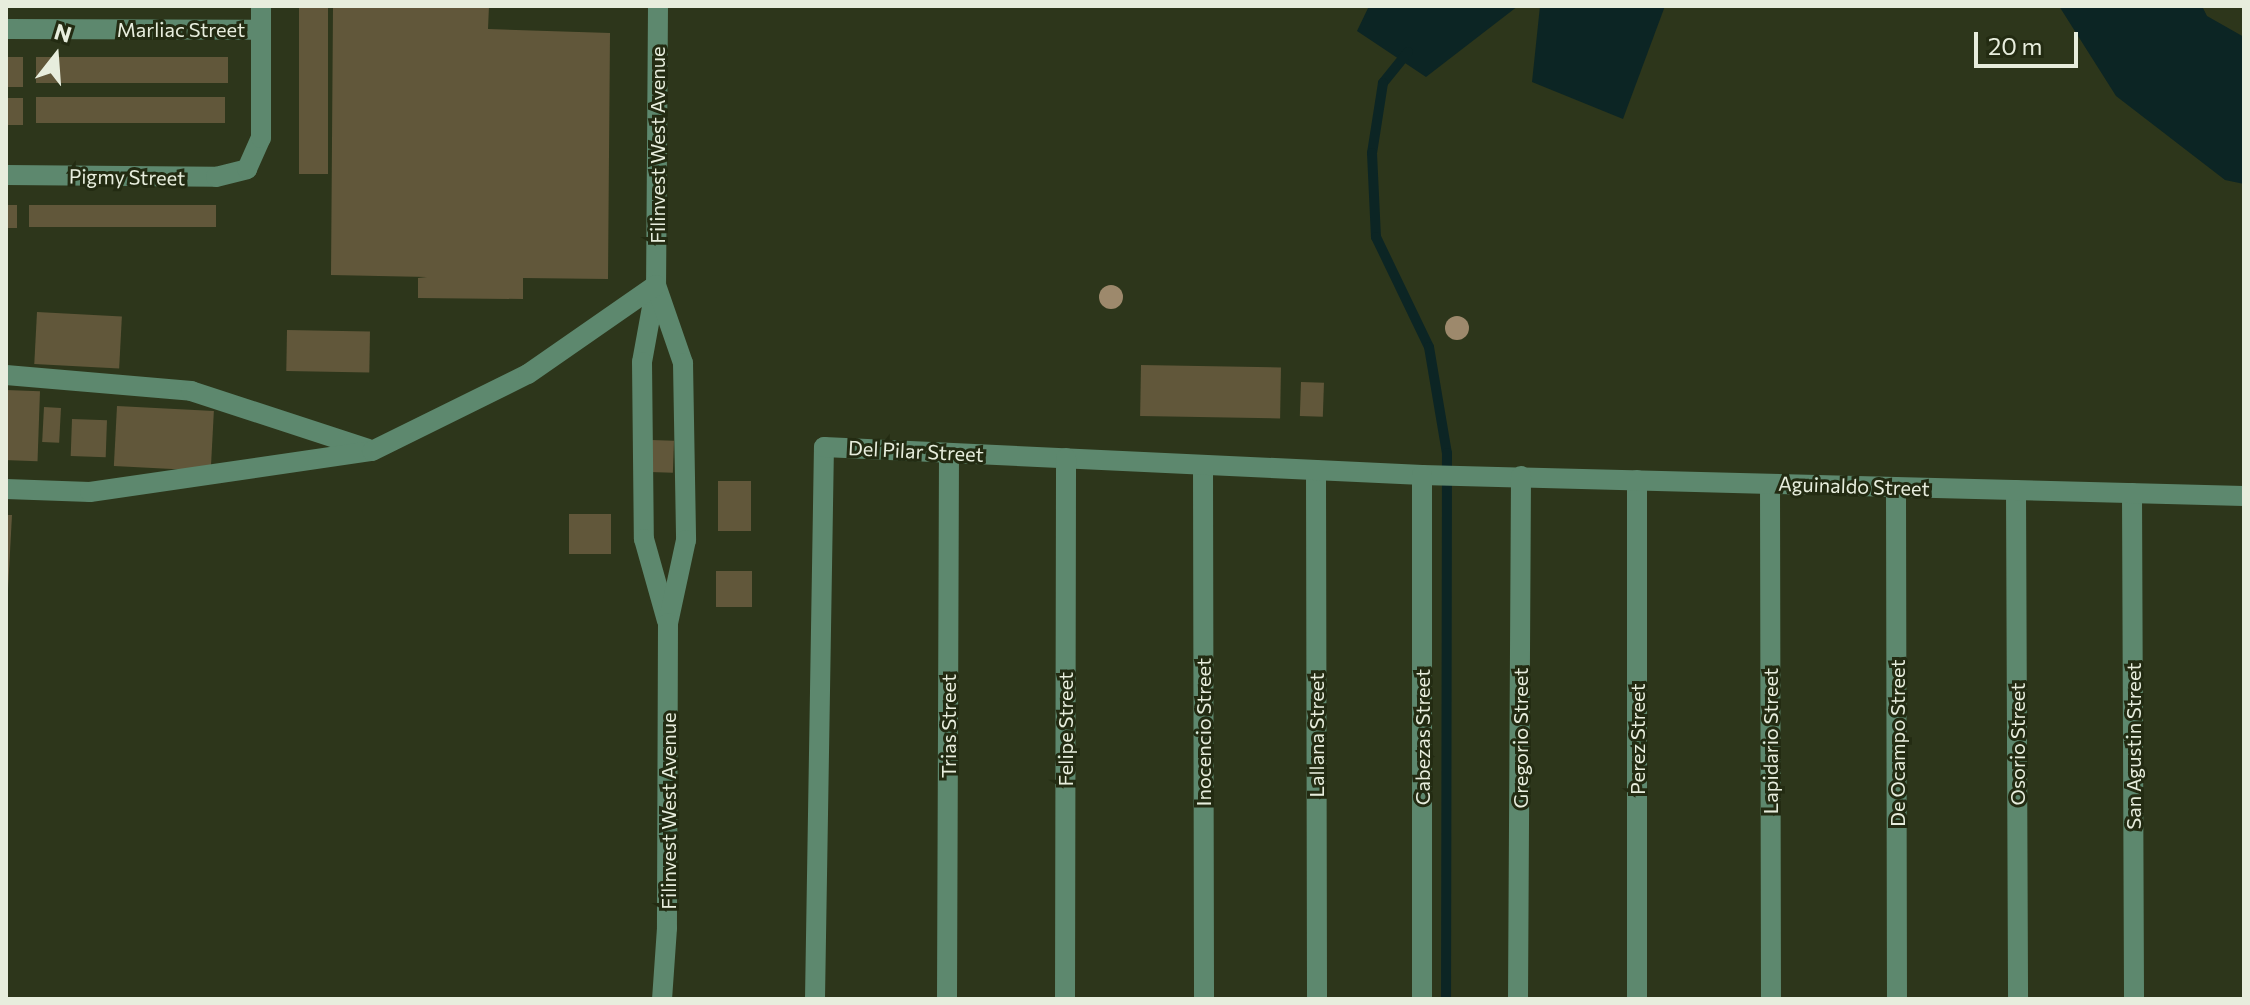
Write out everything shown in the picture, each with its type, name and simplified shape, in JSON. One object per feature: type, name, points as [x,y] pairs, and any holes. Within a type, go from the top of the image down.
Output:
[{"type":"street","points":[[261,6],[261,30]]},
{"type":"street","name":"Filinvest West Avenue","points":[[658,6],[656,285],[642,362],[644,539],[668,623]]},
{"type":"street","name":"Marliac Street","points":[[6,29],[261,30]]},
{"type":"street","name":"Pigmy Street","points":[[6,175],[216,177],[247,169],[261,138],[261,30]]},
{"type":"street","points":[[6,489],[90,492],[372,451],[528,374],[656,285]]},
{"type":"street","name":"Filinvest West Avenue","points":[[656,285],[683,363],[686,540],[668,623],[667,928],[662,999]]},
{"type":"street","points":[[6,375],[191,391],[372,451]]},
{"type":"street","name":"Del Pilar Street","points":[[815,999],[824,447],[1465,475]]},
{"type":"street","name":"Trias Street","points":[[947,999],[949,453]]},
{"type":"street","name":"Felipe Street","points":[[1065,999],[1066,458]]},
{"type":"street","name":"Inocencio Street","points":[[1203,465],[1204,999]]},
{"type":"street","name":"Lallana Street","points":[[1316,470],[1317,999]]},
{"type":"street","name":"Cabezas Street","points":[[1422,999],[1426,475]]},
{"type":"street","name":"Aguinaldo Street","points":[[1465,475],[2244,496]]},
{"type":"street","name":"Gregorio Street","points":[[1518,999],[1521,476]]},
{"type":"street","name":"Perez Street","points":[[1637,480],[1637,999]]},
{"type":"street","name":"Lapidario Street","points":[[1770,484],[1771,999]]},
{"type":"street","name":"De Ocampo Street","points":[[1896,487],[1897,999]]},
{"type":"street","name":"Osorio Street","points":[[2016,490],[2018,999]]},
{"type":"street","name":"San Agustin Street","points":[[2132,493],[2134,999]]},
{"type":"water","points":[[1369,6],[1518,6],[1426,77],[1357,31]]},
{"type":"water","points":[[1540,6],[1665,6],[1623,119],[1532,82]]},
{"type":"water","points":[[2059,6],[2202,6],[2207,16],[2244,37],[2244,184],[2225,180],[2116,96]]},
{"type":"building","points":[[299,6],[328,6],[328,174],[299,174]]},
{"type":"building","points":[[333,6],[489,6],[488,29],[610,33],[608,279],[523,278],[523,299],[418,298],[418,278],[427,277],[331,275]]},
{"type":"building","points":[[6,57],[23,57],[23,87],[6,87]]},
{"type":"building","points":[[36,57],[228,57],[228,83],[36,83]]},
{"type":"building","points":[[36,97],[225,97],[225,123],[36,123]]},
{"type":"building","points":[[6,98],[23,98],[23,125],[6,125]]},
{"type":"building","points":[[6,205],[17,205],[17,228],[6,228]]},
{"type":"building","points":[[29,205],[216,205],[216,227],[29,227]]},
{"type":"building","points":[[37,312],[122,316],[119,368],[34,364]]},
{"type":"building","points":[[287,330],[370,331],[369,372],[286,371]]},
{"type":"building","points":[[1141,365],[1281,367],[1280,418],[1140,416]]},
{"type":"building","points":[[1301,382],[1324,383],[1323,417],[1300,416]]},
{"type":"building","points":[[6,390],[40,391],[38,461],[6,460]]},
{"type":"building","points":[[117,406],[214,411],[211,471],[114,466]]},
{"type":"building","points":[[44,407],[61,408],[59,443],[42,442]]},
{"type":"building","points":[[72,419],[107,420],[106,457],[71,456]]},
{"type":"building","points":[[651,440],[674,441],[673,473],[650,472]]},
{"type":"building","points":[[718,481],[751,481],[751,531],[718,531]]},
{"type":"building","points":[[569,514],[611,514],[611,554],[569,554]]},
{"type":"building","points":[[6,515],[12,515],[8,589],[6,589]]},
{"type":"building","points":[[716,571],[752,571],[752,607],[716,607]]},
{"type":"waterway","points":[[1408,52],[1383,83],[1372,153],[1376,237],[1429,347],[1447,453],[1446,999]]}]
